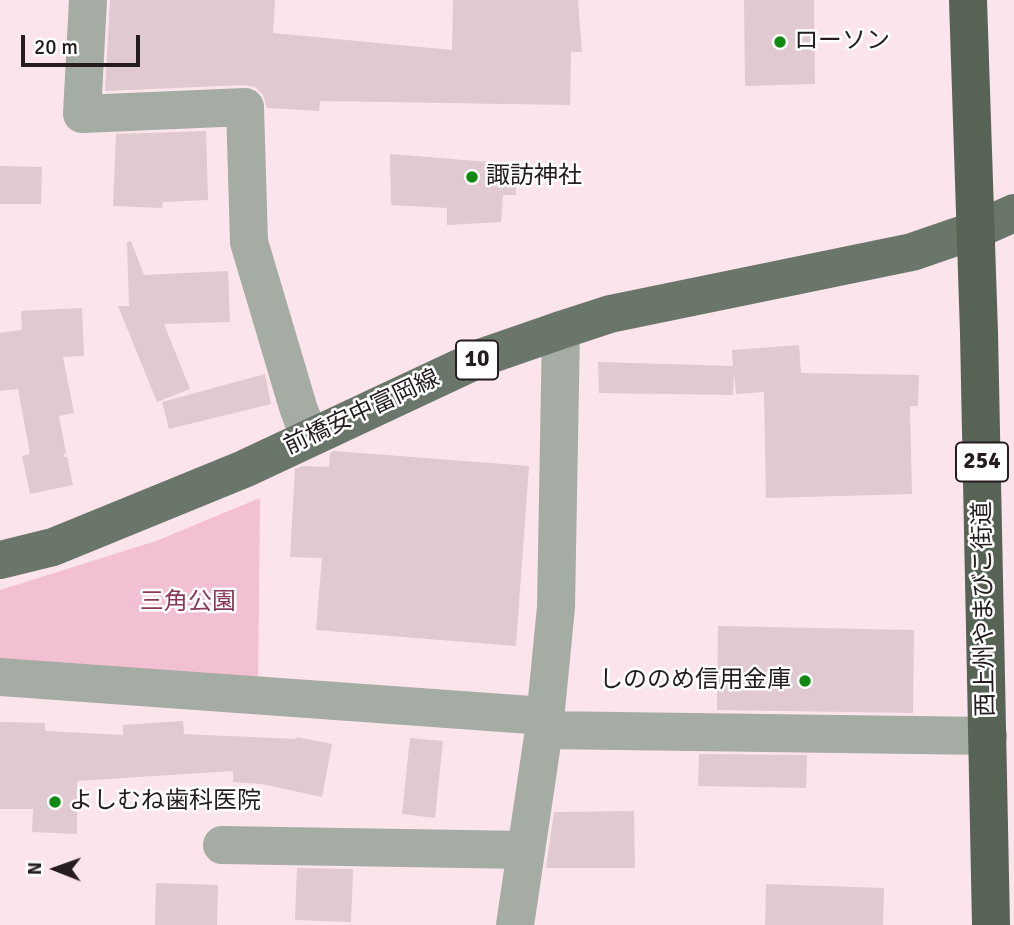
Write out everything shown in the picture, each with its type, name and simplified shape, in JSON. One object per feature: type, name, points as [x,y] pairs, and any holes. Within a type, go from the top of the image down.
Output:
[{"type":"highway","name":"西上州やまびこ街道","points":[[968,0],[976,230],[991,925]]},
{"type":"main road","name":"前橋安中富岡線","points":[[0,560],[53,547],[244,469],[484,357],[561,330],[610,314],[912,252],[976,230],[1014,213]]},
{"type":"street","points":[[88,0],[82,114],[245,107],[249,242],[309,437]]},
{"type":"street","points":[[515,925],[545,723],[556,607],[561,330]]},
{"type":"street","points":[[0,677],[545,723],[988,736]]},
{"type":"street","points":[[222,845],[525,850]]},
{"type":"green space","name":"三角公園","points":[[260,498],[258,678],[0,665],[0,590],[156,541]]},
{"type":"building","points":[[110,0],[275,0],[273,33],[452,50],[453,0],[578,0],[582,52],[571,52],[570,105],[320,101],[319,111],[267,108],[263,95],[255,87],[244,85],[105,91]]},
{"type":"building","name":"ローソン","points":[[744,0],[814,0],[815,84],[745,86]]},
{"type":"building","points":[[206,131],[208,200],[163,202],[162,208],[113,206],[116,134]]},
{"type":"building","points":[[390,154],[515,164],[516,195],[503,195],[501,222],[447,225],[447,208],[391,205]]},
{"type":"building","points":[[0,166],[42,167],[41,204],[0,204]]},
{"type":"building","points":[[131,241],[144,275],[228,271],[230,322],[164,324],[190,389],[157,402],[118,306],[129,306],[127,242]]},
{"type":"building","points":[[82,308],[84,356],[63,357],[74,413],[59,416],[66,453],[64,457],[67,457],[73,485],[30,494],[22,456],[30,454],[18,389],[0,391],[0,333],[22,330],[21,311]]},
{"type":"building","points":[[799,345],[801,373],[919,375],[918,406],[910,406],[912,494],[766,498],[764,392],[736,394],[734,373],[733,395],[599,393],[598,362],[733,366],[732,350]]},
{"type":"building","points":[[265,374],[271,404],[169,429],[162,402]]},
{"type":"building","points":[[334,451],[529,466],[516,646],[316,630],[322,558],[290,557],[295,469],[302,466],[329,467],[330,453]]},
{"type":"building","points":[[718,626],[914,630],[913,713],[717,710]]},
{"type":"building","points":[[183,721],[184,734],[297,737],[332,744],[322,797],[262,784],[233,782],[233,771],[77,781],[77,834],[32,832],[33,809],[0,809],[0,722],[45,723],[45,731],[123,735],[123,725]]},
{"type":"building","points":[[410,738],[443,741],[435,818],[402,814]]},
{"type":"building","points":[[699,754],[807,755],[806,788],[698,786]]},
{"type":"building","points":[[634,811],[635,868],[546,868],[554,812]]},
{"type":"building","points":[[297,868],[353,869],[351,922],[295,920]]},
{"type":"building","points":[[156,883],[218,885],[217,925],[155,925]]},
{"type":"building","points":[[766,884],[884,888],[883,925],[765,925]]},
{"type":"place","name":"ローソン","points":[[780,42]]},
{"type":"place","name":"諏訪神社","points":[[472,177]]},
{"type":"place","name":"しののめ信用金庫","points":[[805,681]]},
{"type":"place","name":"よしむね歯科医院","points":[[55,802]]}]
